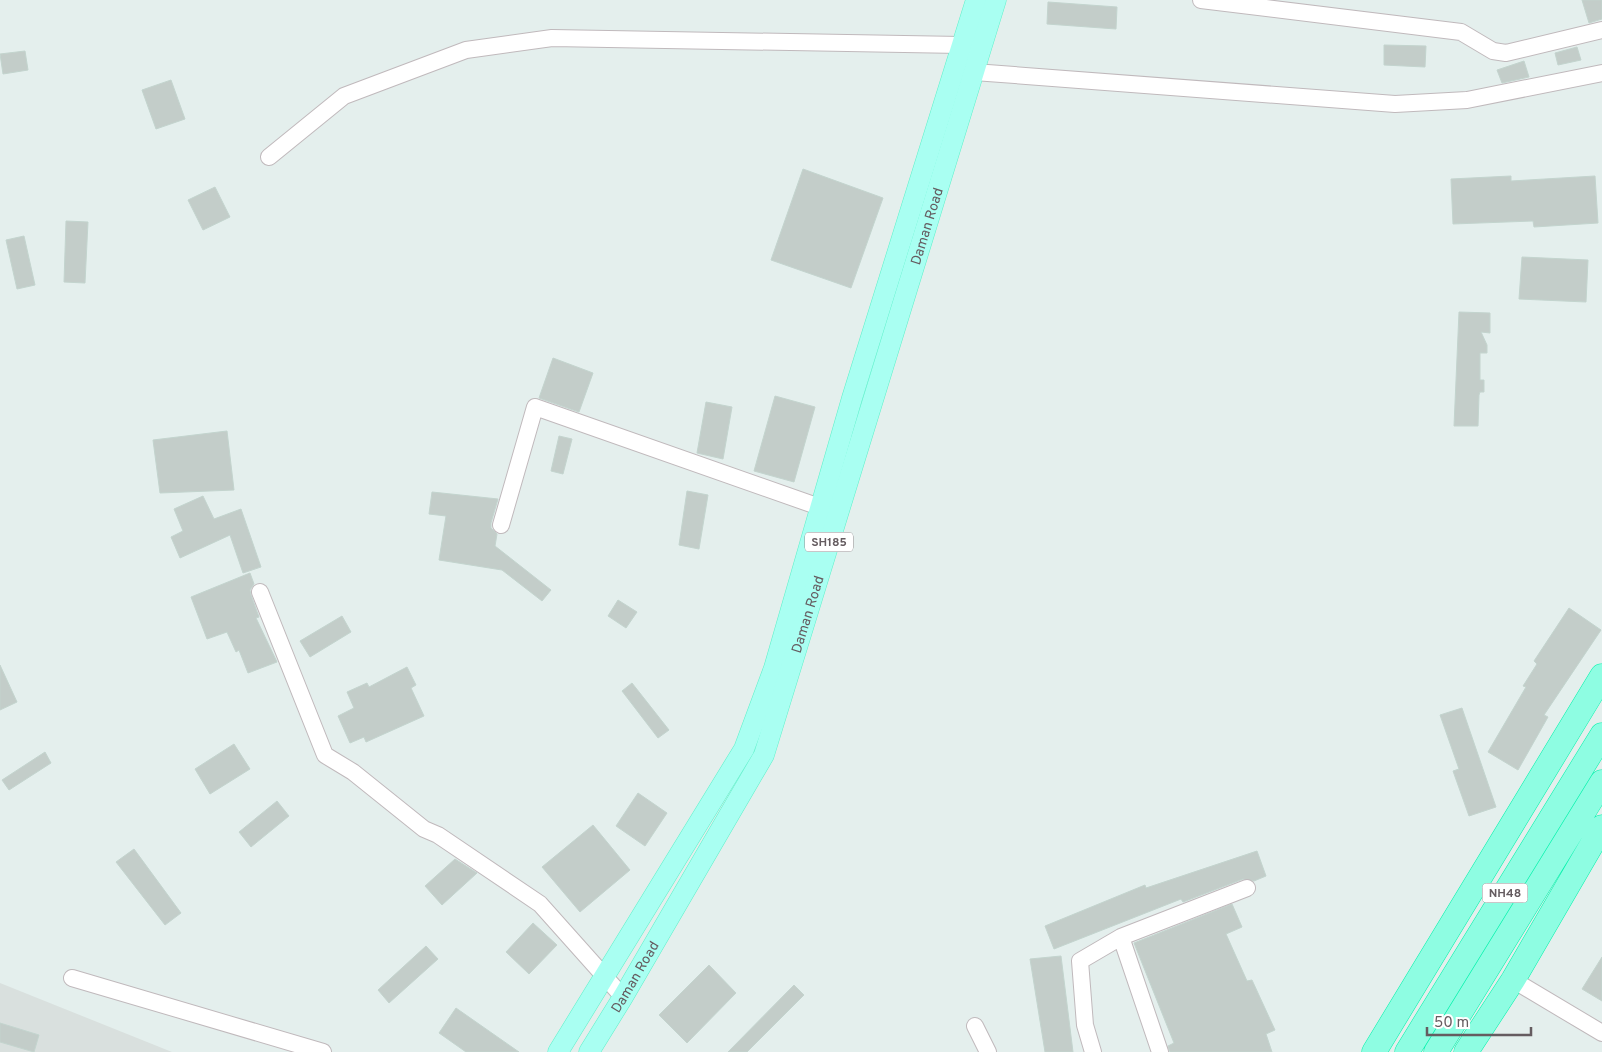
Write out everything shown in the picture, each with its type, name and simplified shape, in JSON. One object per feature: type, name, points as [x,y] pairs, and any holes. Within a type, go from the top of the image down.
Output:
[{"type":"highway","points":[[1374,1052],[1602,676]]},
{"type":"highway","name":"NH48","points":[[1407,1052],[1602,735]]},
{"type":"highway","name":"NH48","points":[[1436,1052],[1602,782]]},
{"type":"highway","points":[[1466,1052],[1513,980],[1602,826]]},
{"type":"main road","points":[[558,1052],[744,749],[829,510],[961,45],[976,0]]},
{"type":"main road","name":"Daman Road","points":[[589,1052],[624,997],[764,755],[829,510],[996,0]]},
{"type":"street","points":[[1201,0],[1461,32],[1493,51],[1506,52],[1602,30]]},
{"type":"street","points":[[270,157],[344,96],[466,50],[552,38],[961,45],[980,53]]},
{"type":"street","points":[[974,72],[1395,104],[1467,100],[1602,73]]},
{"type":"street","points":[[500,526],[535,407],[829,510]]},
{"type":"street","points":[[260,592],[325,755],[353,772],[424,829],[438,835],[540,904],[624,997]]},
{"type":"street","points":[[1093,1052],[1084,1025],[1080,961],[1121,938],[1247,888]]},
{"type":"street","points":[[1121,938],[1160,1052]]},
{"type":"street","points":[[72,978],[323,1052]]},
{"type":"street","points":[[1513,980],[1602,1033]]},
{"type":"street","points":[[975,1026],[988,1052]]},
{"type":"shaded area","points":[[0,983],[172,1052],[0,1052]]},
{"type":"building","points":[[1582,0],[1602,0],[1602,19],[1589,23]]},
{"type":"building","points":[[1048,2],[1117,7],[1116,29],[1047,24]]},
{"type":"building","points":[[1384,45],[1426,46],[1425,67],[1384,65]]},
{"type":"building","points":[[1577,47],[1581,60],[1558,65],[1555,53]]},
{"type":"building","points":[[25,51],[28,70],[3,74],[0,54]]},
{"type":"building","points":[[1524,61],[1529,77],[1502,83],[1497,70]]},
{"type":"building","points":[[171,80],[185,119],[156,129],[142,90]]},
{"type":"building","points":[[803,169],[883,198],[851,288],[771,260]]},
{"type":"building","points":[[1511,176],[1511,181],[1595,176],[1598,223],[1534,227],[1533,221],[1453,224],[1451,179]]},
{"type":"building","points":[[215,187],[230,217],[203,230],[188,200]]},
{"type":"building","points":[[66,221],[88,222],[85,283],[64,282]]},
{"type":"building","points":[[24,236],[35,285],[17,289],[6,240]]},
{"type":"building","points":[[1522,257],[1588,260],[1586,302],[1519,299]]},
{"type":"building","points":[[1459,312],[1490,313],[1490,333],[1481,332],[1487,345],[1487,353],[1480,353],[1480,380],[1484,380],[1484,392],[1480,392],[1479,395],[1478,426],[1454,426]]},
{"type":"building","points":[[553,358],[593,373],[579,412],[539,398]]},
{"type":"building","points":[[775,396],[815,407],[794,482],[754,471]]},
{"type":"building","points":[[706,402],[732,407],[723,459],[697,453]]},
{"type":"building","points":[[227,431],[234,490],[160,493],[153,440]]},
{"type":"building","points":[[559,436],[572,439],[563,474],[551,471]]},
{"type":"building","points":[[687,491],[708,495],[699,549],[679,545]]},
{"type":"building","points":[[432,492],[498,499],[491,523],[491,528],[497,534],[495,546],[551,590],[542,601],[502,570],[439,560],[446,516],[429,514]]},
{"type":"building","points":[[203,496],[214,519],[241,509],[261,567],[243,573],[230,535],[180,558],[171,537],[183,531],[174,509]]},
{"type":"building","points":[[250,573],[254,584],[250,590],[251,595],[259,617],[256,618],[277,662],[248,673],[239,650],[236,652],[227,632],[207,639],[191,597]]},
{"type":"building","points":[[618,600],[637,612],[626,628],[608,616]]},
{"type":"building","points":[[1569,608],[1601,630],[1544,715],[1548,717],[1518,770],[1488,752],[1526,687],[1523,686],[1537,664],[1534,661]]},
{"type":"building","points":[[342,616],[351,632],[310,657],[300,641]]},
{"type":"building","points":[[0,665],[17,702],[0,710]]},
{"type":"building","points":[[407,667],[416,685],[411,688],[424,716],[366,742],[364,737],[350,743],[338,716],[354,708],[347,692],[367,683],[369,687]]},
{"type":"building","points":[[632,683],[669,730],[658,738],[622,691]]},
{"type":"building","points":[[1462,708],[1496,807],[1469,816],[1453,771],[1459,769],[1440,715]]},
{"type":"building","points":[[234,744],[250,769],[210,794],[195,769]]},
{"type":"building","points":[[45,752],[51,763],[9,790],[2,780]]},
{"type":"building","points":[[638,793],[667,813],[645,846],[616,826]]},
{"type":"building","points":[[277,801],[289,816],[251,847],[239,832]]},
{"type":"building","points":[[593,825],[630,870],[580,912],[542,867]]},
{"type":"building","points":[[134,849],[181,913],[165,925],[116,862]]},
{"type":"building","points":[[1257,851],[1266,876],[1254,881],[1243,879],[1183,902],[1181,899],[1054,949],[1045,926],[1145,885],[1146,888]]},
{"type":"building","points":[[455,859],[477,873],[442,905],[425,886]]},
{"type":"building","points":[[1232,904],[1242,927],[1226,934],[1247,981],[1252,980],[1275,1030],[1266,1034],[1272,1052],[1170,1052],[1168,1046],[1174,1043],[1134,943]]},
{"type":"building","points":[[533,923],[557,945],[529,974],[506,952]]},
{"type":"building","points":[[426,946],[438,959],[389,1003],[378,990]]},
{"type":"building","points":[[1061,956],[1073,1052],[1045,1052],[1030,959]]},
{"type":"building","points":[[1602,957],[1602,1001],[1582,989]]},
{"type":"building","points":[[709,965],[736,993],[687,1043],[659,1015]]},
{"type":"building","points":[[794,985],[804,995],[747,1052],[728,1052]]},
{"type":"building","points":[[456,1008],[519,1052],[466,1052],[439,1033]]},
{"type":"building","points":[[0,1023],[39,1035],[34,1052],[0,1042]]}]
